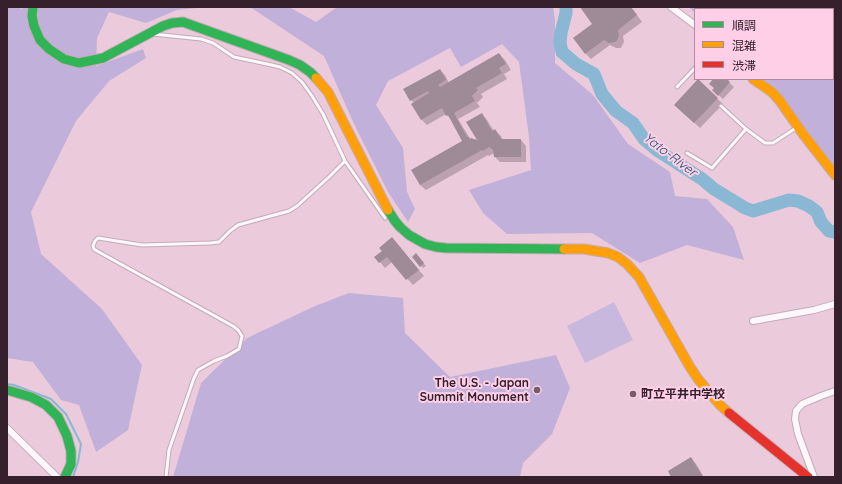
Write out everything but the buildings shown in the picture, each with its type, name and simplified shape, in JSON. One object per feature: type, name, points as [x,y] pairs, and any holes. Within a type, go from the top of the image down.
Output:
[{"type":"street","points":[[33,7],[32,16],[34,26],[40,40],[49,49],[64,59],[79,63],[103,58],[162,26],[183,22],[300,65],[310,72],[328,92],[391,215],[400,227],[409,235],[425,244],[446,248],[584,249],[608,253],[618,257],[639,277],[698,380],[720,405],[808,477]]},
{"type":"street","points":[[670,7],[694,24]]},
{"type":"street","points":[[754,80],[772,92],[780,101],[835,175]]},
{"type":"street","points":[[753,321],[814,310],[835,304]]},
{"type":"street","points":[[7,390],[31,397],[41,402],[58,417],[67,436],[71,451],[71,464],[65,477]]},
{"type":"street","points":[[814,477],[798,434],[795,419],[796,411],[802,404],[835,391]]},
{"type":"street","points":[[7,428],[53,476]]},
{"type":"lane","points":[[148,34],[201,39],[213,43],[234,58],[280,67],[292,73],[302,82],[312,96],[323,114],[345,161],[385,218]]},
{"type":"lane","points":[[677,87],[694,69]]},
{"type":"lane","points":[[721,106],[746,129],[765,143],[773,143],[798,127]]},
{"type":"lane","points":[[688,153],[712,168],[746,129]]},
{"type":"lane","points":[[166,477],[170,450],[198,370],[240,349],[242,336],[233,326],[97,251],[93,246],[95,241],[98,238],[142,245],[219,242],[238,225],[289,211],[297,206],[345,161]]},
{"type":"shaded area","points":[[7,7],[20,7],[21,9],[24,7],[206,7],[177,10],[146,23],[109,12],[97,38],[96,66],[143,49],[146,58],[109,81],[76,121],[31,212],[41,254],[102,309],[142,365],[128,430],[96,452],[79,405],[61,400],[33,362],[7,358]]},
{"type":"shaded area","points":[[250,7],[289,7],[316,22],[337,7],[553,7],[555,20],[555,63],[593,95],[628,144],[670,172],[675,196],[707,199],[733,227],[744,260],[687,245],[640,263],[592,233],[507,234],[483,213],[469,190],[531,170],[529,137],[519,62],[502,44],[461,67],[450,48],[388,81],[376,105],[403,148],[407,192],[415,209],[408,222],[388,192],[354,124],[324,56]]},
{"type":"shaded area","points":[[689,7],[835,7],[835,172],[791,111],[764,80],[834,80],[834,8],[694,8],[694,12]]},
{"type":"shaded area","points":[[349,293],[403,298],[405,333],[450,377],[556,355],[570,388],[552,434],[523,463],[520,477],[173,477],[201,383],[247,338],[315,306]]},
{"type":"shaded area","points":[[614,302],[633,340],[585,363],[567,326]]},
{"type":"waterway","name":"Yato-River","points":[[566,7],[560,43],[562,52],[576,64],[594,74],[602,94],[616,111],[633,123],[644,139],[657,150],[745,208],[753,211],[789,200],[798,201],[817,212],[821,222],[829,231],[835,232]]},
{"type":"waterway","points":[[7,384],[14,385],[51,399],[66,414],[81,444],[78,462],[73,477]]},
{"type":"traffic: fast","points":[[33,7],[32,16],[34,26],[40,40],[49,49],[64,59],[79,63],[103,58],[163,26],[183,22],[289,60],[300,65],[316,78]]},
{"type":"traffic: fast","points":[[388,210],[400,227],[409,235],[425,244],[436,247],[564,249]]},
{"type":"traffic: fast","points":[[7,390],[31,397],[46,405],[58,417],[67,436],[71,451],[71,464],[65,477]]},
{"type":"traffic: slow","points":[[316,78],[328,92],[388,210]]},
{"type":"traffic: slow","points":[[754,80],[772,92],[780,101],[803,134],[835,175]]},
{"type":"traffic: slow","points":[[564,249],[584,249],[608,253],[618,257],[627,264],[639,277],[698,379],[720,405],[729,413]]},
{"type":"traffic: jam","points":[[729,413],[808,477]]},
{"type":"place","name":"The U.S. - Japan Summit Monument","points":[[537,390]]},
{"type":"place","name":"町立平井中学校","points":[[633,394]]}]
